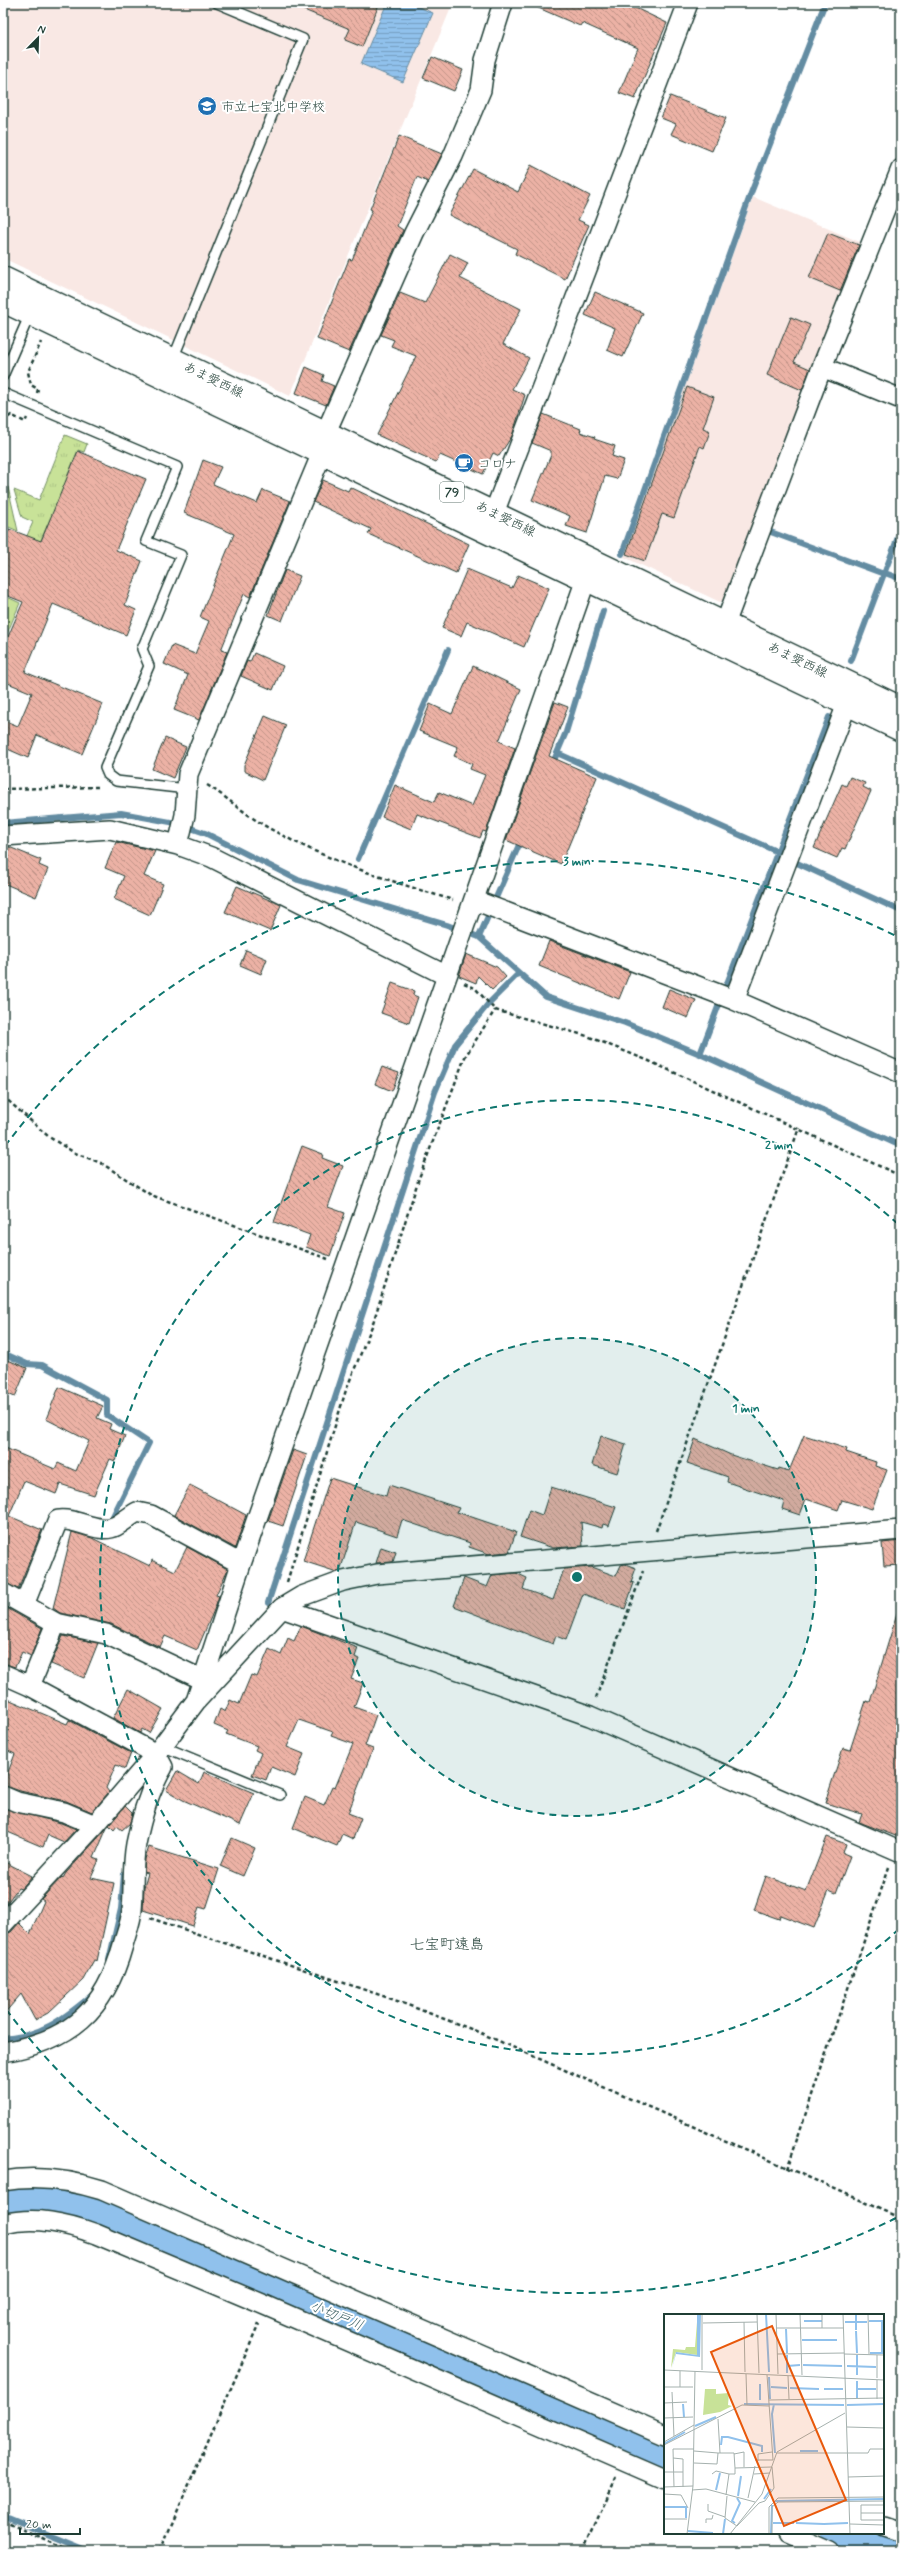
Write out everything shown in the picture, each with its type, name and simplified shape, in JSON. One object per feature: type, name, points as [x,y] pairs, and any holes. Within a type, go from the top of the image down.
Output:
[{"type":"main road","name":"あま愛西線","points":[[3,278],[173,359],[324,443],[586,579],[901,730]]},
{"type":"main road","name":"あま愛西線","points":[[3,301],[324,443],[494,513],[901,708]]},
{"type":"street","points":[[179,840],[185,815],[188,781],[324,443],[481,90],[487,52],[503,3]]},
{"type":"street","points":[[494,513],[688,3]]},
{"type":"street","points":[[725,624],[822,367],[901,169]]},
{"type":"street","points":[[822,367],[901,399]]},
{"type":"street","points":[[196,1701],[201,1679],[586,579]]},
{"type":"street","points":[[726,997],[847,704]]},
{"type":"street","points":[[3,836],[110,829],[179,840],[447,976]]},
{"type":"street","points":[[471,909],[726,997],[901,1073]]},
{"type":"street","points":[[24,1605],[58,1520],[65,1519],[102,1528],[115,1527],[137,1512],[144,1513],[241,1564]]},
{"type":"street","points":[[3,1924],[95,1825],[159,1750],[196,1701],[282,1608],[302,1596],[343,1581],[377,1574],[901,1530]]},
{"type":"street","points":[[3,1593],[56,1623],[106,1634],[201,1679]]},
{"type":"street","points":[[282,1608],[590,1716],[898,1850]]},
{"type":"street","points":[[30,1686],[56,1623]]},
{"type":"street","points":[[3,1674],[159,1750]]},
{"type":"street","points":[[3,2052],[28,2048],[53,2038],[74,2025],[99,2002],[108,1989],[118,1963],[132,1912],[136,1844],[155,1782],[163,1767],[159,1750]]},
{"type":"street","points":[[3,1796],[17,1802],[64,1812],[95,1825]]},
{"type":"street","points":[[3,2181],[35,2178],[63,2180],[102,2190],[664,2435]]},
{"type":"street","points":[[3,2224],[18,2220],[50,2221],[73,2225],[267,2306],[664,2479]]},
{"type":"street","points":[[884,2526],[901,2532]]},
{"type":"street","points":[[791,2534],[830,2551]]},
{"type":"lane","points":[[173,359],[303,39],[217,3]]},
{"type":"lane","points":[[3,376],[30,314]]},
{"type":"lane","points":[[3,393],[177,467],[146,541],[181,555],[142,649],[148,666],[106,768],[108,775],[116,781],[188,781]]},
{"type":"lane","points":[[159,1750],[280,1795]]},
{"type":"path","points":[[3,422],[11,415],[25,422],[38,389],[31,385],[28,372],[50,323]]},
{"type":"path","points":[[188,781],[217,791],[265,826],[297,843],[354,868],[471,909]]},
{"type":"path","points":[[3,789],[97,786],[106,789]]},
{"type":"path","points":[[447,976],[475,988],[494,1009],[587,1036],[649,1061],[799,1128],[901,1176]]},
{"type":"path","points":[[282,1608],[282,1598],[346,1390],[372,1326],[419,1178],[466,1057],[494,1009]]},
{"type":"path","points":[[3,1096],[48,1137],[75,1153],[101,1163],[151,1195],[345,1266]]},
{"type":"path","points":[[590,1716],[799,1128]]},
{"type":"path","points":[[787,2169],[898,1850]]},
{"type":"path","points":[[132,1912],[392,1999],[476,2031],[901,2218]]},
{"type":"path","points":[[160,2551],[267,2306]]},
{"type":"path","points":[[583,2551],[624,2461]]},
{"type":"path","points":[[3,2521],[72,2551]]},
{"type":"shaded area","name":"市立七宝北中学校","points":[[3,3],[453,3],[290,396],[3,258]]},
{"type":"shaded area","points":[[753,197],[867,245],[730,597],[720,602],[624,557]]},
{"type":"green space","points":[[65,435],[87,444],[84,452],[78,450],[67,477],[74,480],[50,519],[38,547],[19,554],[33,522],[22,517],[14,490],[39,500]]},
{"type":"green space","points":[[3,485],[8,487],[18,531],[9,527],[3,541]]},
{"type":"green space","points":[[3,595],[20,603],[6,636],[3,635]]},
{"type":"water","points":[[387,3],[409,3],[433,13],[403,82],[361,64]]},
{"type":"building","points":[[287,3],[369,3],[378,7],[362,47],[345,40],[350,29]]},
{"type":"building","points":[[527,3],[625,3],[667,23],[635,99],[619,93],[638,48],[582,23],[580,26]]},
{"type":"building","points":[[432,57],[463,70],[454,91],[423,78]]},
{"type":"building","points":[[670,96],[726,118],[712,151],[671,134],[676,124],[661,118]]},
{"type":"building","points":[[399,136],[442,154],[428,182],[417,177],[397,226],[403,230],[349,352],[317,339],[349,259],[352,260],[372,210],[370,209]]},
{"type":"building","points":[[531,165],[590,196],[578,220],[589,225],[565,279],[515,254],[517,249],[449,215],[473,169],[518,192]]},
{"type":"building","points":[[828,233],[859,245],[840,291],[809,278]]},
{"type":"building","points":[[450,254],[468,263],[460,278],[521,309],[503,344],[529,358],[512,389],[525,395],[512,436],[499,456],[493,453],[483,474],[440,455],[436,462],[377,435],[416,356],[391,346],[394,340],[381,335],[400,293],[425,303]]},
{"type":"building","points":[[595,292],[643,313],[623,357],[607,350],[615,328],[585,315]]},
{"type":"building","points":[[791,317],[810,325],[794,362],[810,369],[802,390],[767,375]]},
{"type":"building","points":[[306,367],[324,375],[322,381],[334,386],[326,405],[296,393]]},
{"type":"building","points":[[687,387],[714,397],[703,428],[710,431],[704,448],[700,446],[674,518],[662,514],[645,561],[626,554]]},
{"type":"building","points":[[543,414],[581,429],[580,432],[595,437],[594,439],[615,446],[612,456],[624,460],[617,479],[605,476],[587,533],[566,526],[570,516],[532,500],[551,455],[551,451],[532,443]]},
{"type":"building","points":[[78,451],[146,479],[116,550],[142,561],[125,605],[136,610],[126,635],[53,604],[25,672],[103,704],[82,754],[37,735],[28,758],[3,747],[3,720],[18,726],[32,693],[3,681],[3,637],[7,639],[23,602],[3,594],[3,544],[9,529],[41,541]]},
{"type":"building","points":[[203,460],[221,467],[213,484],[257,503],[263,490],[290,501],[250,597],[244,594],[221,650],[227,652],[199,720],[174,710],[188,675],[164,664],[172,645],[195,654],[209,621],[200,617],[234,534],[184,513]]},
{"type":"building","points":[[323,480],[348,491],[350,487],[469,544],[456,573],[368,534],[371,529],[313,502]]},
{"type":"building","points":[[467,569],[512,588],[518,575],[549,588],[524,647],[467,622],[461,636],[442,628]]},
{"type":"building","points":[[285,570],[300,576],[282,621],[268,615]]},
{"type":"building","points":[[254,653],[283,666],[273,690],[241,676],[247,661],[250,662]]},
{"type":"building","points":[[473,666],[521,689],[499,741],[515,748],[486,832],[483,831],[480,838],[417,814],[411,829],[382,817],[395,785],[434,802],[439,792],[472,806],[485,775],[470,769],[472,764],[454,756],[458,747],[419,731],[430,704],[452,714]]},
{"type":"building","points":[[555,702],[568,707],[549,756],[597,777],[561,864],[506,840]]},
{"type":"building","points":[[265,716],[286,725],[263,780],[244,771],[244,765]]},
{"type":"building","points":[[165,738],[186,747],[173,778],[152,769]]},
{"type":"building","points":[[850,777],[865,783],[863,787],[871,791],[845,849],[842,848],[837,858],[814,848],[842,784],[846,786]]},
{"type":"building","points":[[116,842],[155,851],[144,876],[163,884],[150,915],[114,899],[124,876],[105,868]]},
{"type":"building","points":[[3,847],[9,847],[41,860],[39,865],[48,869],[36,897],[3,883]]},
{"type":"building","points":[[237,886],[281,905],[270,931],[225,912]]},
{"type":"building","points":[[549,941],[630,972],[619,999],[539,966]]},
{"type":"building","points":[[246,950],[267,959],[261,974],[240,965]]},
{"type":"building","points":[[466,954],[497,967],[506,977],[492,990],[478,976],[476,983],[459,976]]},
{"type":"building","points":[[392,983],[414,991],[413,995],[418,997],[409,1023],[381,1013]]},
{"type":"building","points":[[669,989],[696,1000],[688,1018],[662,1007]]},
{"type":"building","points":[[382,1067],[399,1073],[392,1091],[375,1084]]},
{"type":"building","points":[[302,1146],[323,1154],[322,1158],[343,1166],[328,1207],[345,1213],[330,1256],[306,1247],[310,1235],[274,1222]]},
{"type":"building","points":[[3,1358],[27,1368],[15,1397],[3,1392]]},
{"type":"building","points":[[59,1387],[103,1406],[97,1418],[111,1424],[109,1429],[125,1436],[115,1461],[110,1459],[94,1495],[60,1484],[56,1494],[24,1481],[9,1516],[42,1530],[18,1589],[3,1582],[3,1447],[55,1469],[58,1463],[76,1471],[89,1441],[46,1419]]},
{"type":"building","points":[[804,1435],[847,1449],[846,1452],[876,1462],[875,1466],[887,1470],[872,1509],[842,1500],[838,1510],[806,1499],[800,1515],[782,1509],[784,1501],[727,1482],[728,1477],[687,1463],[695,1439],[731,1455],[778,1470],[779,1468],[789,1471]]},
{"type":"building","points":[[601,1436],[626,1444],[617,1473],[592,1465]]},
{"type":"building","points":[[293,1450],[307,1455],[283,1526],[268,1521]]},
{"type":"building","points":[[330,1478],[386,1496],[389,1485],[459,1508],[457,1512],[516,1532],[509,1552],[489,1554],[469,1547],[470,1543],[402,1520],[397,1536],[356,1522],[340,1571],[337,1572],[303,1561]]},
{"type":"building","points":[[190,1485],[246,1515],[235,1548],[174,1515]]},
{"type":"building","points":[[551,1487],[616,1507],[609,1526],[603,1524],[602,1528],[581,1522],[583,1546],[553,1548],[520,1537],[529,1510],[542,1515]]},
{"type":"building","points":[[72,1532],[92,1538],[150,1566],[152,1560],[175,1571],[187,1547],[228,1569],[216,1595],[219,1596],[197,1650],[165,1636],[160,1647],[111,1624],[60,1613],[53,1608]]},
{"type":"building","points":[[901,1541],[901,1565],[884,1566],[882,1543]]},
{"type":"building","points":[[381,1547],[396,1552],[393,1562],[376,1563]]},
{"type":"building","points":[[625,1564],[636,1568],[631,1582],[634,1583],[625,1609],[583,1594],[566,1640],[556,1636],[553,1644],[454,1606],[464,1578],[487,1587],[492,1575],[516,1573],[527,1578],[523,1589],[553,1600],[564,1569],[591,1567],[616,1576],[621,1565]]},
{"type":"building","points":[[3,1606],[42,1628],[31,1656],[22,1652],[15,1667],[3,1663]]},
{"type":"building","points":[[897,1614],[901,1615],[901,1838],[859,1822],[862,1814],[825,1803],[843,1748],[850,1750],[866,1701],[870,1702]]},
{"type":"building","points":[[301,1626],[358,1648],[355,1657],[359,1659],[351,1679],[363,1683],[354,1707],[376,1715],[365,1746],[373,1749],[348,1813],[361,1818],[353,1839],[342,1834],[337,1846],[293,1828],[305,1797],[324,1805],[332,1787],[335,1788],[353,1744],[331,1736],[333,1732],[299,1720],[287,1747],[304,1754],[295,1777],[271,1767],[266,1780],[252,1775],[261,1753],[255,1750],[257,1746],[226,1734],[228,1731],[214,1725],[220,1709],[225,1712],[230,1700],[239,1704],[251,1675],[257,1677],[269,1649],[281,1655],[288,1638],[294,1641]]},
{"type":"building","points":[[63,1636],[98,1643],[84,1678],[51,1664]]},
{"type":"building","points":[[128,1689],[163,1709],[149,1733],[142,1729],[140,1733],[113,1718]]},
{"type":"building","points":[[3,1697],[67,1724],[69,1720],[131,1753],[125,1769],[116,1765],[106,1788],[109,1792],[92,1812],[66,1801],[20,1791],[3,1785],[15,1754],[3,1749]]},
{"type":"building","points":[[177,1771],[199,1784],[204,1772],[254,1793],[240,1825],[183,1800],[166,1790]]},
{"type":"building","points":[[125,1806],[132,1813],[130,1823],[122,1830],[117,1826],[114,1830],[109,1825]]},
{"type":"building","points":[[3,1808],[61,1823],[76,1829],[64,1842],[48,1835],[43,1847],[3,1830]]},
{"type":"building","points":[[107,1828],[94,1858],[99,1860],[91,1878],[114,1883],[97,1961],[94,1960],[83,1980],[48,2013],[35,2020],[21,1994],[3,2015],[3,1935],[11,1932],[19,1923],[30,1934],[44,1901],[41,1899],[62,1877],[63,1878]]},
{"type":"building","points":[[827,1837],[846,1844],[843,1853],[850,1856],[836,1893],[829,1890],[814,1928],[780,1915],[779,1919],[754,1910],[766,1876],[806,1891]]},
{"type":"building","points":[[232,1838],[255,1848],[243,1876],[220,1866]]},
{"type":"building","points":[[149,1847],[219,1869],[206,1909],[199,1907],[193,1926],[143,1910],[144,1887],[148,1873],[144,1872],[145,1859]]},
{"type":"building","points":[[3,1861],[32,1876],[21,1889],[18,1888],[3,1908]]},
{"type":"waterway","points":[[622,554],[751,193],[825,3]]},
{"type":"waterway","points":[[851,661],[901,529]]},
{"type":"waterway","points":[[768,531],[884,574]]},
{"type":"waterway","points":[[885,573],[901,579]]},
{"type":"waterway","points":[[552,765],[566,732],[603,611]]},
{"type":"waterway","points":[[358,859],[448,650]]},
{"type":"waterway","points":[[700,1054],[829,717]]},
{"type":"waterway","points":[[557,753],[778,852]]},
{"type":"waterway","points":[[3,823],[121,813],[176,823],[205,833],[298,880],[447,925],[479,937],[546,997],[625,1023],[700,1054],[901,1146]]},
{"type":"waterway","points":[[495,900],[522,838]]},
{"type":"waterway","points":[[797,863],[901,911]]},
{"type":"waterway","points":[[479,937],[489,914]]},
{"type":"waterway","points":[[268,1603],[435,1092],[455,1045],[489,1003],[519,973]]},
{"type":"waterway","points":[[3,1353],[27,1364],[42,1365],[107,1400],[107,1415],[149,1443],[113,1516]]},
{"type":"waterway","points":[[109,1960],[121,1909],[124,1874]]},
{"type":"waterway","points":[[3,2039],[17,2037],[40,2030],[60,2019],[91,1996]]},
{"type":"waterway","name":"小切戸川","points":[[3,2202],[38,2199],[73,2204],[95,2210],[664,2457]]},
{"type":"waterway","points":[[3,2516],[89,2551]]},
{"type":"waterway","name":"小切戸川","points":[[842,2534],[887,2551]]},
{"type":"place","name":"市立七宝北中学校","points":[[207,106]]},
{"type":"place","name":"コロナ","points":[[464,463]]},
{"type":"district","name":"七宝町遠島","points":[[447,1944]]}]
